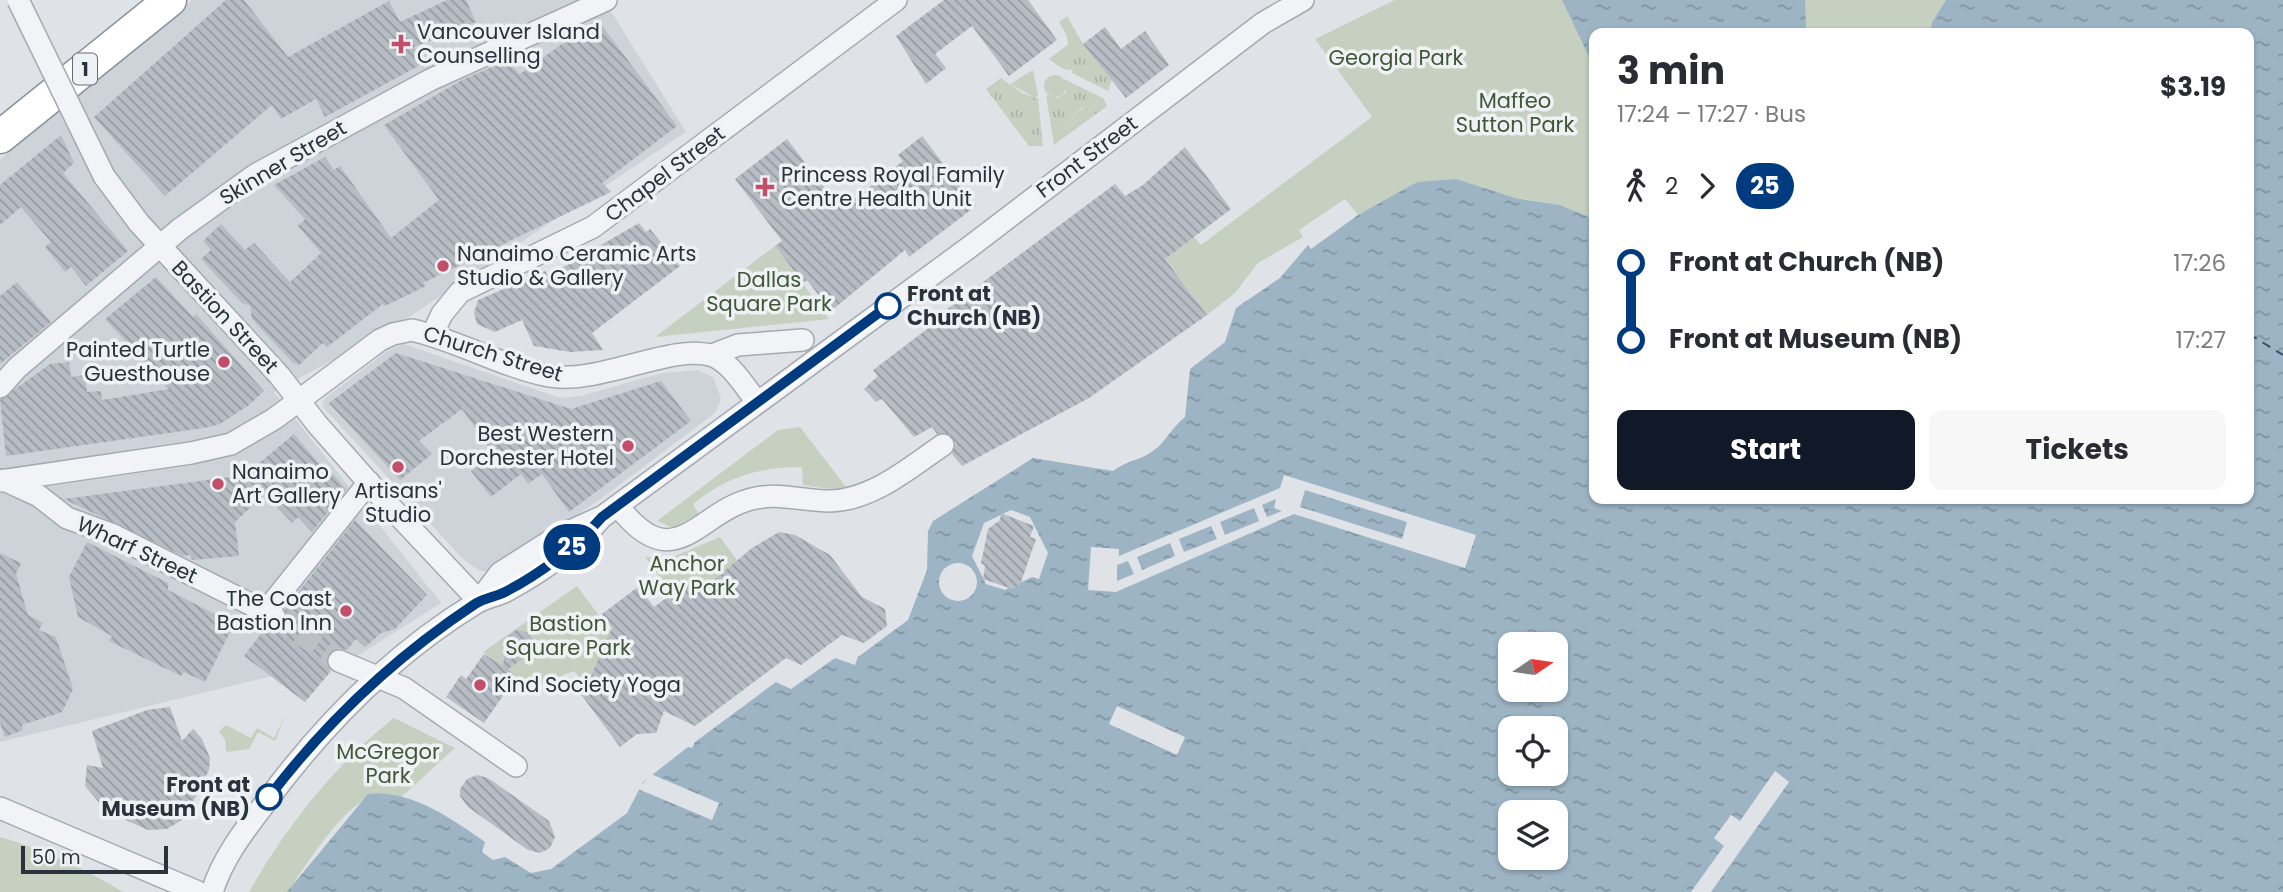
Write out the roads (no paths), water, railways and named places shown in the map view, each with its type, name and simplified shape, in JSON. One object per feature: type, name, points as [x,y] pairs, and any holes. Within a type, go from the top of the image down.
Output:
[{"type":"highway","name":"1","points":[[0,137],[170,0]]},
{"type":"street","name":"Bastion Street","points":[[18,0],[104,176],[128,212],[479,601]]},
{"type":"street","name":"Skinner Street","points":[[0,387],[17,368],[236,187],[430,80],[606,0]]},
{"type":"street","name":"Chapel Street","points":[[432,335],[442,314],[460,292],[593,227],[896,0]]},
{"type":"street","name":"Front Street","points":[[212,892],[230,849],[294,764],[323,729],[379,677],[479,601],[504,592],[583,539],[610,512],[971,246],[1291,3]]},
{"type":"street","name":"Church Street","points":[[299,400],[380,340],[397,332],[412,330],[548,376],[573,378],[658,359],[696,354],[712,355],[737,345],[803,340]]},
{"type":"street","points":[[712,355],[724,362],[757,402]]},
{"type":"street","points":[[1,477],[212,450],[245,437],[299,400]]},
{"type":"street","points":[[610,512],[660,540],[678,538],[752,499],[777,495],[826,501],[858,496],[885,484],[943,445]]},
{"type":"street","name":"Wharf Street","points":[[1,477],[39,496],[67,519],[111,534],[270,614],[369,482]]},
{"type":"street","points":[[339,661],[414,694],[516,766]]},
{"type":"street","points":[[0,808],[198,892]]},
{"type":"water","points":[[1562,0],[1805,0],[1806,28],[1589,28],[1589,57]]},
{"type":"water","points":[[1946,0],[2283,0],[2283,892],[287,892],[368,794],[399,796],[430,807],[485,842],[482,852],[493,860],[505,857],[531,873],[551,869],[627,813],[643,782],[688,747],[692,748],[695,742],[776,682],[791,689],[835,658],[855,665],[858,657],[908,620],[927,570],[928,531],[933,521],[1033,458],[1113,471],[1158,447],[1185,417],[1190,369],[1225,342],[1236,308],[1280,278],[1308,245],[1311,249],[1358,215],[1417,182],[1456,179],[1515,198],[1560,205],[1589,217],[1589,504],[2254,504],[2254,28],[1931,28]]},
{"type":"tunnel","points":[[274,616],[339,661]]},
{"type":"place","name":"Vancouver Island Counselling","points":[[401,44]]},
{"type":"place","name":"Princess Royal Family Centre Health Unit","points":[[765,187]]},
{"type":"place","name":"Nanaimo Ceramic Arts Studio & Gallery","points":[[443,266]]},
{"type":"place","name":"Front at Church (NB)","points":[[888,306]]},
{"type":"place","name":"Painted Turtle Guesthouse","points":[[224,362]]},
{"type":"place","name":"Best Western Dorchester Hotel","points":[[628,446]]},
{"type":"place","name":"Artisans' Studio","points":[[398,467]]},
{"type":"place","name":"Nanaimo Art Gallery","points":[[218,484]]},
{"type":"place","name":"The Coast Bastion Inn","points":[[346,611]]},
{"type":"place","name":"Kind Society Yoga","points":[[480,685]]},
{"type":"place","name":"Front at Museum (NB)","points":[[269,797]]},
{"type":"park label","name":"Georgia Park","points":[[1396,58]]},
{"type":"park label","name":"Maffeo Sutton Park","points":[[1515,113]]},
{"type":"park label","name":"Dallas Square Park","points":[[769,292]]},
{"type":"park label","name":"Anchor Way Park","points":[[687,576]]},
{"type":"park label","name":"Bastion Square Park","points":[[568,636]]},
{"type":"park label","name":"McGregor Park","points":[[388,764]]}]
